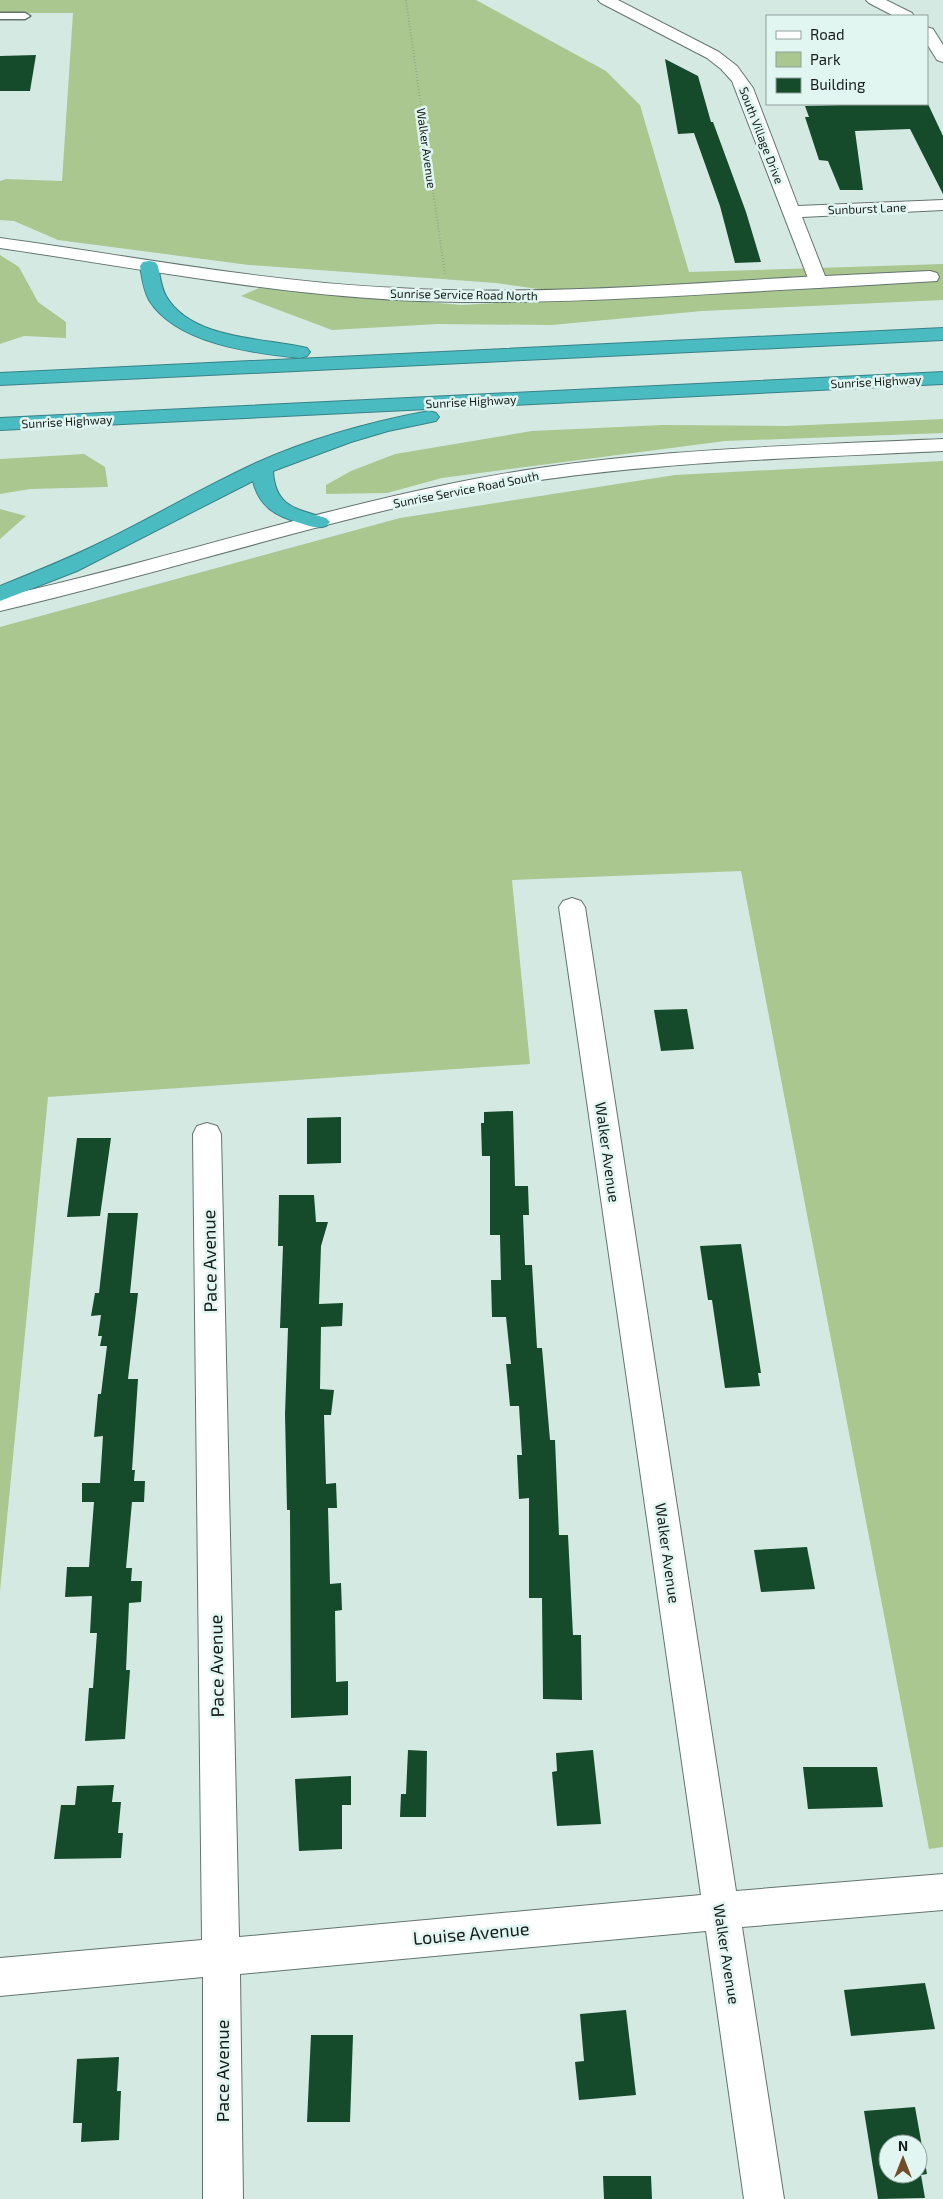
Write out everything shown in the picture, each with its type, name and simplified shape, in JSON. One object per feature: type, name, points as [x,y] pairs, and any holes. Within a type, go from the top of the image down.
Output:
[{"type":"highway","points":[[149,266],[151,283],[158,298],[172,313],[201,330],[256,346],[294,351],[348,354],[616,351]]},
{"type":"highway","points":[[0,379],[943,334]]},
{"type":"highway","name":"Sunrise Highway","points":[[0,424],[943,378]]},
{"type":"highway","points":[[0,594],[69,566],[111,546],[262,468],[300,452],[356,433],[418,419],[493,410],[574,406],[719,389]]},
{"type":"highway","points":[[262,468],[262,482],[269,500],[293,514],[319,522]]},
{"type":"street","name":"South Village Drive","points":[[606,0],[701,48],[733,70],[746,88],[818,282]]},
{"type":"street","points":[[874,0],[904,15]]},
{"type":"street","points":[[928,34],[943,57]]},
{"type":"street","name":"Sunburst Lane","points":[[792,212],[943,205]]},
{"type":"street","name":"Sunrise Service Road North","points":[[0,243],[149,266],[340,290],[448,296],[540,296],[930,277]]},
{"type":"street","name":"Sunrise Service Road South","points":[[0,604],[127,574],[319,522],[454,489],[581,468],[743,454],[943,445]]},
{"type":"street","name":"Walker Avenue","points":[[572,907],[764,2199]]},
{"type":"street","name":"Pace Avenue","points":[[207,1134],[221,1956],[223,2199]]},
{"type":"street","name":"Louise Avenue","points":[[0,1977],[943,1892]]},
{"type":"lane","points":[[0,16],[24,16]]},
{"type":"path","name":"Walker Avenue","points":[[406,0],[448,296]]},
{"type":"green space","points":[[0,0],[476,0],[606,71],[640,105],[689,272],[943,264],[943,300],[702,311],[552,325],[438,324],[332,330],[241,296],[259,288],[462,305],[596,297],[496,283],[249,265],[58,240],[14,221],[0,220],[0,181],[6,179],[62,181],[73,13],[0,13]]},
{"type":"green space","points":[[0,255],[19,267],[38,302],[66,322],[66,338],[24,336],[0,344]]},
{"type":"green space","points":[[943,419],[943,433],[725,441],[442,478],[387,493],[326,494],[326,485],[351,471],[395,454],[532,431],[663,425],[786,426]]},
{"type":"green space","points":[[84,454],[105,467],[108,487],[30,489],[0,494],[0,459]]},
{"type":"green space","points":[[943,461],[943,1847],[929,1849],[741,871],[512,880],[530,1064],[48,1097],[0,1591],[0,627],[400,518],[675,475]]},
{"type":"green space","points":[[0,509],[26,516],[0,539]]},
{"type":"building","points":[[36,55],[30,91],[0,91],[0,56]]},
{"type":"building","points":[[665,59],[698,76],[711,122],[713,122],[746,212],[761,262],[735,263],[720,206],[694,133],[678,134]]},
{"type":"building","points":[[928,104],[943,136],[943,194],[910,129],[855,131],[863,190],[840,190],[828,161],[819,160],[805,117],[809,117],[805,106]]},
{"type":"building","points":[[687,1009],[694,1049],[661,1051],[654,1010]]},
{"type":"building","points":[[513,1111],[515,1186],[528,1186],[529,1215],[523,1215],[525,1265],[532,1265],[537,1348],[542,1348],[550,1440],[555,1440],[559,1535],[568,1535],[573,1635],[581,1635],[582,1700],[543,1699],[542,1598],[529,1598],[529,1498],[519,1499],[517,1455],[522,1455],[519,1406],[510,1406],[506,1364],[511,1364],[506,1317],[492,1317],[491,1280],[501,1280],[500,1235],[490,1235],[490,1156],[482,1156],[481,1123],[484,1123],[484,1112]]},
{"type":"building","points":[[341,1117],[341,1163],[307,1164],[307,1118]]},
{"type":"building","points":[[77,1138],[111,1138],[100,1216],[67,1217]]},
{"type":"building","points":[[279,1195],[314,1195],[316,1222],[328,1222],[321,1246],[319,1304],[343,1303],[342,1326],[321,1327],[320,1389],[334,1390],[331,1415],[324,1415],[326,1484],[336,1483],[337,1508],[328,1508],[330,1584],[341,1583],[342,1610],[335,1611],[336,1682],[348,1681],[348,1715],[291,1718],[290,1510],[287,1510],[285,1414],[288,1328],[280,1328],[283,1246],[278,1246]]},
{"type":"building","points":[[108,1213],[138,1213],[130,1293],[138,1293],[128,1379],[138,1379],[132,1470],[135,1470],[134,1481],[145,1481],[144,1502],[132,1502],[126,1568],[132,1568],[131,1581],[142,1581],[141,1602],[129,1603],[126,1670],[130,1670],[125,1739],[85,1741],[89,1688],[93,1688],[97,1633],[90,1633],[92,1596],[65,1597],[67,1567],[89,1567],[94,1502],[82,1502],[82,1483],[100,1483],[103,1436],[94,1437],[98,1394],[101,1394],[107,1346],[100,1346],[102,1336],[98,1336],[101,1315],[91,1316],[95,1293],[99,1293]]},
{"type":"building","points":[[741,1244],[761,1373],[758,1373],[760,1386],[725,1388],[712,1300],[708,1300],[700,1246]]},
{"type":"building","points":[[807,1547],[815,1589],[761,1592],[754,1550]]},
{"type":"building","points":[[408,1750],[427,1751],[426,1817],[400,1817],[401,1794],[406,1794]]},
{"type":"building","points":[[593,1750],[601,1824],[557,1826],[552,1772],[557,1771],[556,1753]]},
{"type":"building","points":[[803,1767],[877,1767],[883,1807],[808,1809]]},
{"type":"building","points":[[351,1776],[351,1805],[342,1805],[342,1849],[299,1851],[295,1779]]},
{"type":"building","points":[[114,1785],[112,1802],[121,1802],[118,1833],[123,1833],[121,1858],[54,1859],[61,1805],[75,1805],[77,1786]]},
{"type":"building","points":[[925,1983],[935,2029],[851,2036],[844,1990]]},
{"type":"building","points":[[626,2010],[636,2095],[579,2100],[575,2062],[584,2061],[580,2014]]},
{"type":"building","points":[[311,2035],[353,2035],[350,2122],[307,2122]]},
{"type":"building","points":[[119,2057],[117,2091],[121,2091],[119,2140],[81,2142],[82,2123],[73,2123],[77,2059]]},
{"type":"building","points":[[915,2107],[920,2134],[878,2134],[878,2184],[923,2184],[925,2198],[878,2199],[864,2111]]},
{"type":"building","points":[[603,2176],[651,2176],[652,2199],[604,2199]]}]
